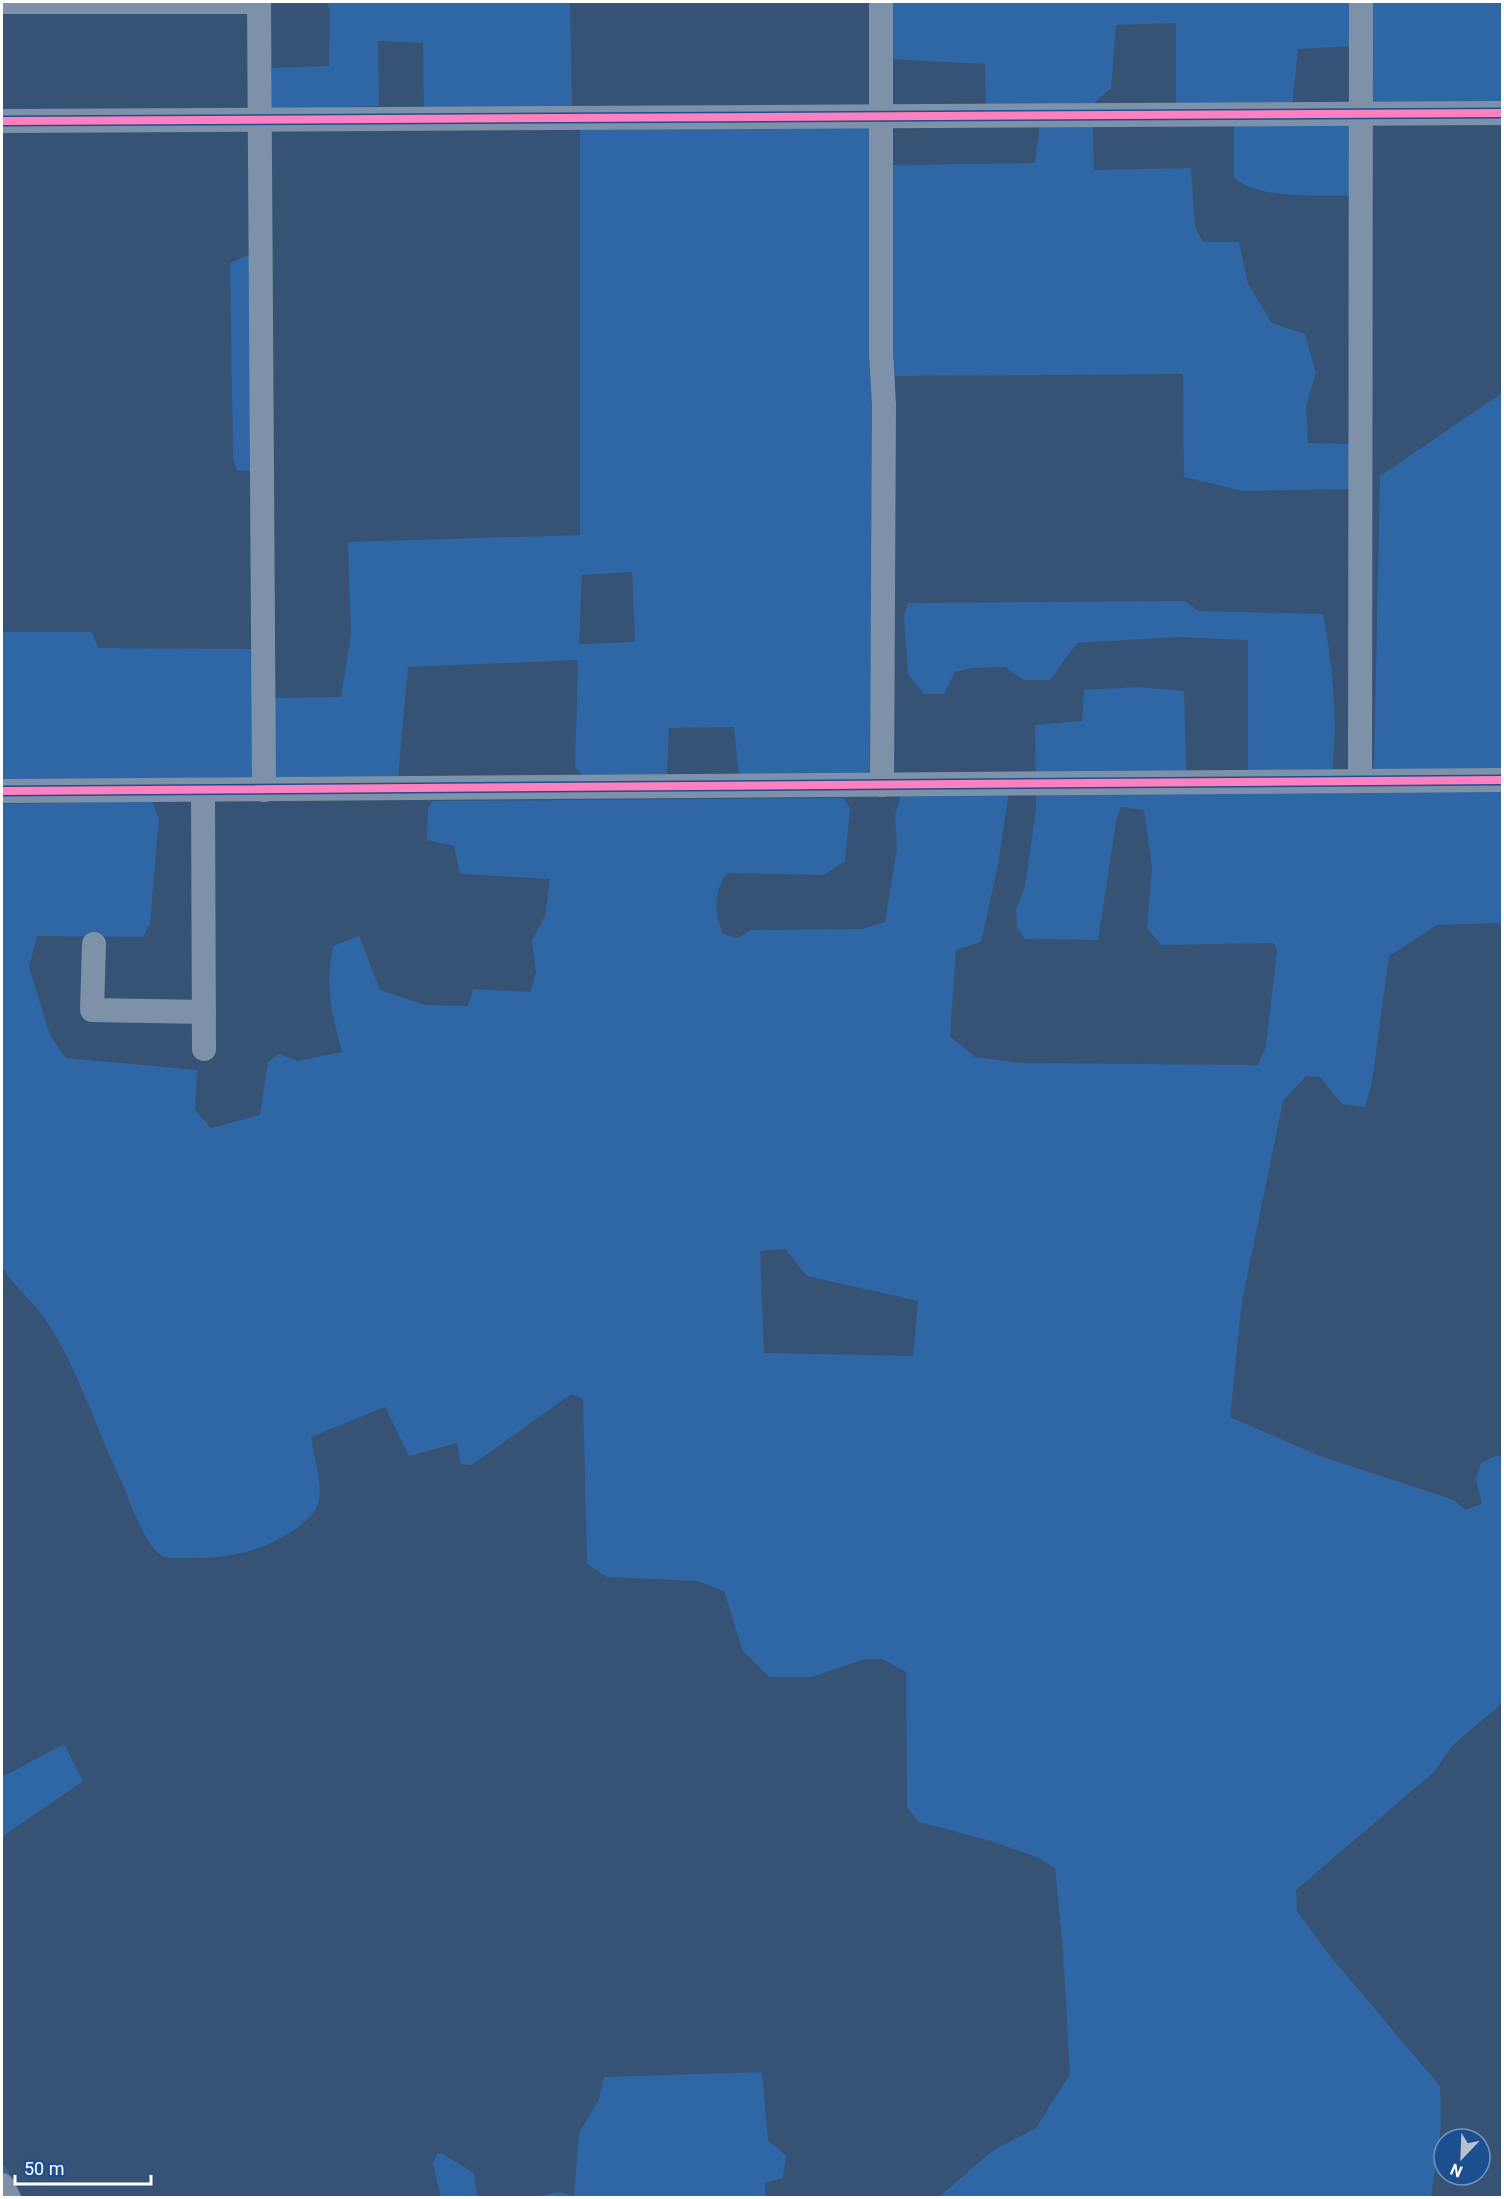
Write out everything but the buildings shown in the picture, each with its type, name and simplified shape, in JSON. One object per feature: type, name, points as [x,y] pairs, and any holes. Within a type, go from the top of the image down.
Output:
[{"type":"street","points":[[2,2],[259,2],[262,120],[264,790]]},
{"type":"street","points":[[881,2],[881,352],[884,404],[882,785]]},
{"type":"street","points":[[1360,781],[1361,2]]},
{"type":"street","points":[[2,121],[1503,113]]},
{"type":"street","points":[[2,791],[1503,780]]},
{"type":"street","points":[[203,791],[204,1049]]},
{"type":"street","points":[[93,944],[92,1010],[204,1012]]},
{"type":"street","points":[[2,2185],[9,2198]]},
{"type":"shaded area","points":[[326,2],[615,2],[570,3],[572,107],[424,108],[423,43],[378,41],[379,106],[272,109],[272,68],[329,66],[330,10]]},
{"type":"shaded area","points":[[888,2],[1354,2],[1355,46],[1298,49],[1292,108],[1176,107],[1176,23],[1116,25],[1111,88],[1091,106],[986,106],[985,64],[888,59]]},
{"type":"shaded area","points":[[1368,2],[1502,2],[1502,105],[1368,105]]},
{"type":"shaded area","points":[[1352,116],[1354,196],[1275,193],[1245,185],[1234,178],[1234,119]]},
{"type":"shaded area","points":[[1040,122],[1093,124],[1094,170],[1191,168],[1195,227],[1203,242],[1239,242],[1248,284],[1272,323],[1305,334],[1316,373],[1306,406],[1308,443],[1350,444],[1355,489],[1243,491],[1184,477],[1183,374],[893,376],[891,165],[1035,163]]},
{"type":"shaded area","points":[[866,123],[876,133],[876,756],[869,773],[739,776],[734,727],[669,728],[667,774],[586,778],[575,768],[578,660],[408,667],[398,778],[281,780],[273,775],[275,698],[341,697],[351,635],[348,542],[580,535],[580,126]],"holes":[[[632,572],[635,642],[579,644],[582,575]]]},
{"type":"shaded area","points":[[253,253],[252,471],[237,470],[233,459],[230,263]]},
{"type":"shaded area","points":[[1502,393],[1502,923],[1437,925],[1389,956],[1372,1082],[1365,1107],[1342,1104],[1320,1077],[1306,1076],[1283,1101],[1242,1301],[1230,1417],[1320,1456],[1454,1500],[1466,1510],[1482,1504],[1476,1479],[1481,1463],[1497,1455],[1502,1458],[1502,1703],[1452,1746],[1434,1772],[1296,1890],[1297,1911],[1330,1956],[1440,2086],[1441,2127],[1432,2127],[1431,2197],[939,2197],[992,2151],[1036,2128],[1070,2074],[1063,1952],[1055,1868],[1039,1858],[991,1841],[919,1822],[907,1807],[906,1672],[882,1659],[864,1659],[813,1677],[769,1677],[743,1651],[724,1591],[697,1581],[607,1577],[587,1564],[583,1399],[571,1394],[472,1465],[461,1464],[457,1443],[409,1456],[385,1407],[311,1437],[320,1485],[316,1508],[309,1518],[279,1539],[245,1552],[199,1558],[164,1557],[151,1545],[139,1524],[69,1361],[42,1314],[12,1281],[2,1266],[2,804],[152,801],[159,818],[150,924],[143,937],[37,936],[29,967],[50,1035],[66,1058],[197,1070],[195,1110],[211,1128],[260,1115],[268,1062],[279,1054],[298,1061],[342,1052],[330,1000],[329,975],[333,946],[359,936],[380,990],[425,1005],[468,1006],[473,989],[530,992],[536,972],[532,941],[545,916],[550,879],[460,874],[454,846],[427,840],[428,808],[433,801],[843,798],[850,808],[845,861],[824,875],[727,873],[717,895],[718,918],[723,934],[738,938],[750,930],[863,929],[885,922],[897,848],[895,816],[901,794],[1009,792],[998,865],[981,942],[956,950],[950,1036],[975,1057],[1023,1063],[1258,1065],[1266,1046],[1277,950],[1273,943],[1161,945],[1147,928],[1152,868],[1144,810],[1121,807],[1116,822],[1098,940],[1025,939],[1017,927],[1016,910],[1025,886],[1036,809],[1035,725],[1082,721],[1084,690],[1137,687],[1184,691],[1187,792],[1368,792],[1374,763],[1380,476]],"holes":[[[785,1249],[807,1276],[918,1301],[913,1356],[764,1353],[760,1251]]]},
{"type":"shaded area","points":[[1185,601],[1198,611],[1323,614],[1334,694],[1335,733],[1332,774],[1248,771],[1248,640],[1176,637],[1077,643],[1050,680],[1023,680],[1005,667],[972,668],[955,672],[944,694],[924,694],[908,674],[904,616],[908,603]]},
{"type":"shaded area","points":[[2,632],[92,632],[98,648],[255,649],[255,774],[250,779],[2,780]]},
{"type":"shaded area","points":[[64,1744],[83,1781],[2,1837],[2,1777]]},
{"type":"shaded area","points":[[762,2072],[768,2140],[786,2156],[783,2178],[765,2183],[765,2197],[537,2197],[558,2192],[574,2196],[579,2133],[599,2099],[604,2077]]},
{"type":"shaded area","points":[[437,2153],[443,2154],[474,2173],[477,2197],[441,2197],[433,2164]]},
{"type":"waterway","points":[[2,2166],[9,2178]]},
{"type":"cycle path","points":[[2,121],[1502,113]]},
{"type":"cycle path","points":[[2,791],[1502,780]]}]
